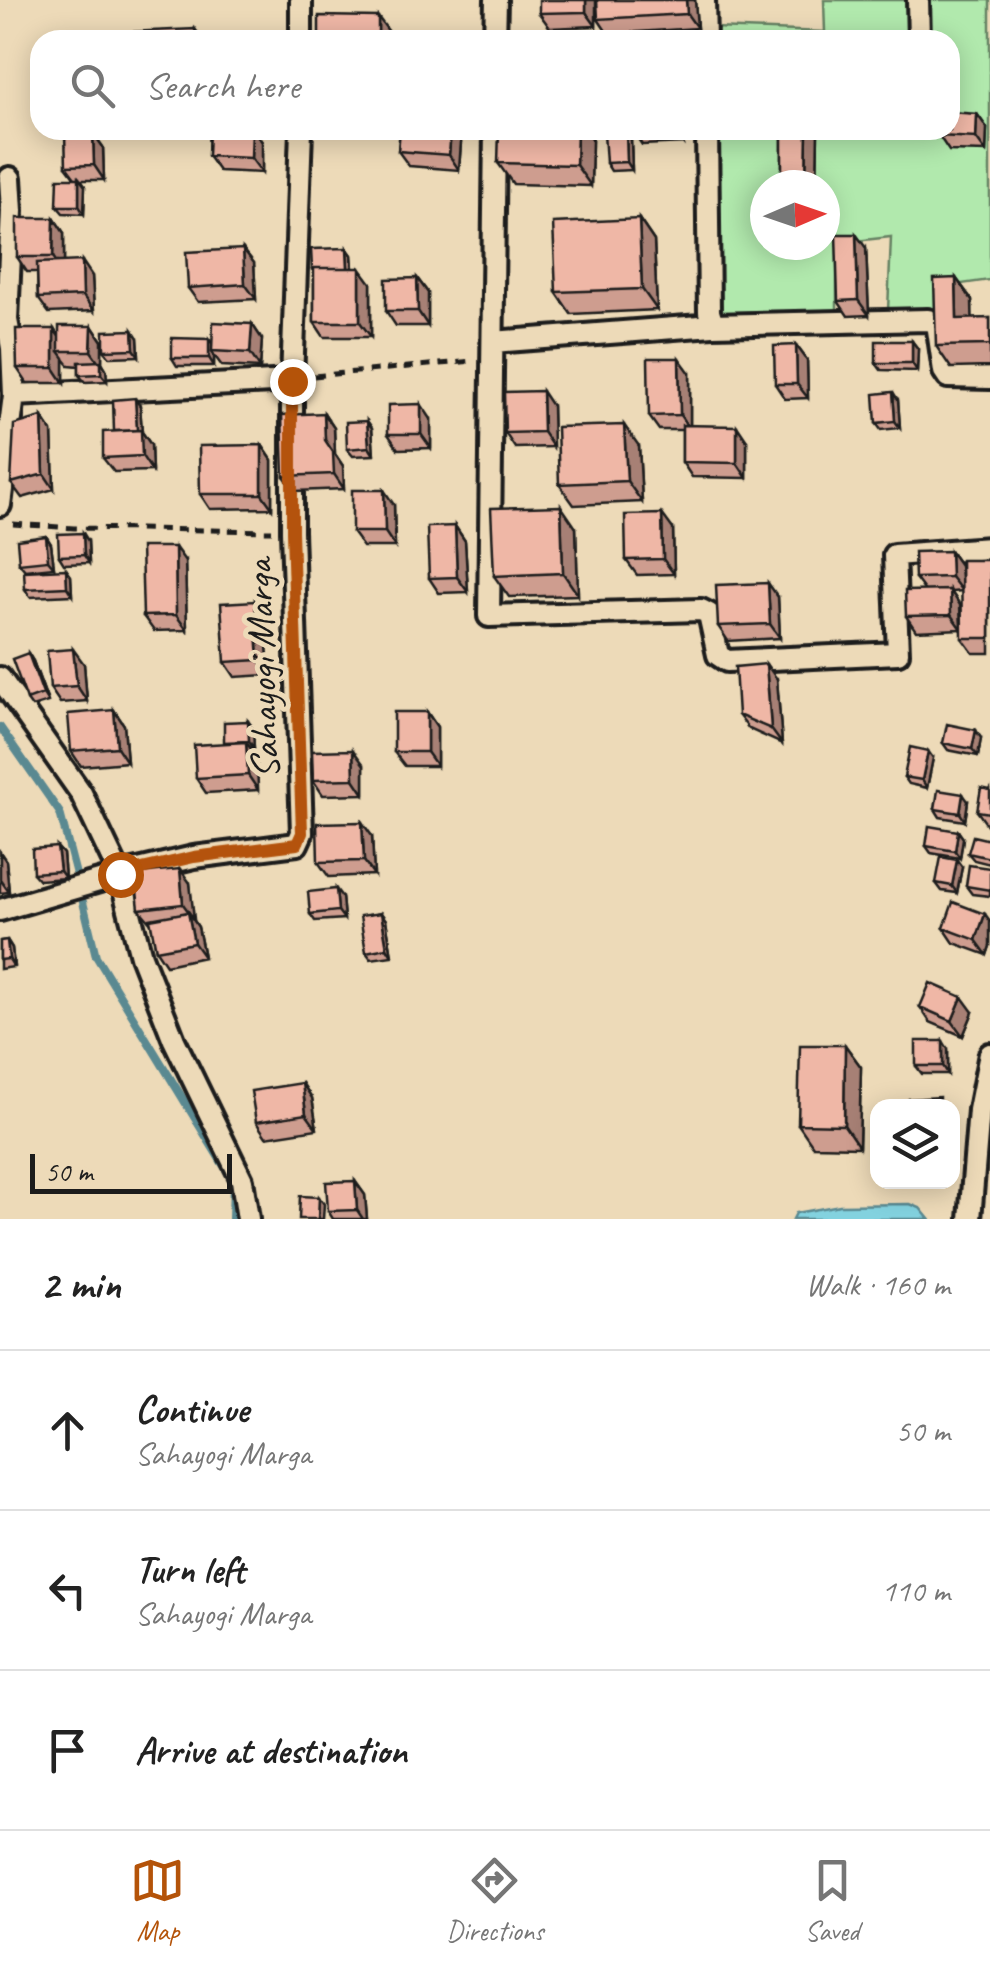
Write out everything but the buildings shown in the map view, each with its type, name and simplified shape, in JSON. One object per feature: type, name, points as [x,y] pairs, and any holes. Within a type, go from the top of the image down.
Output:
[{"type":"street","points":[[301,0],[302,30]]},
{"type":"street","points":[[496,0],[496,30]]},
{"type":"street","points":[[704,0],[705,30]]},
{"type":"street","points":[[918,0],[918,30]]},
{"type":"street","name":"Sahayogi Marga","points":[[120,874],[194,857],[297,844],[302,833],[292,531],[292,381],[301,140]]},
{"type":"street","points":[[495,140],[489,616],[700,610],[709,614],[718,655],[727,661],[898,653],[894,555],[990,548]]},
{"type":"street","points":[[707,140],[710,312],[714,325]]},
{"type":"street","points":[[0,505],[14,395],[7,320],[10,178]]},
{"type":"street","points":[[492,351],[714,325],[934,320],[938,323],[948,377],[990,378]]},
{"type":"street","points":[[14,395],[292,381]]},
{"type":"street","points":[[0,678],[81,793],[120,874],[140,956],[174,1040],[242,1180],[248,1219]]},
{"type":"street","points":[[0,910],[120,874]]},
{"type":"street","points":[[970,1219],[979,1110],[990,1054]]},
{"type":"path","points":[[292,381],[492,351]]},
{"type":"path","points":[[0,523],[292,531]]},
{"type":"green space","points":[[824,0],[990,0],[990,280],[940,287],[935,313],[888,311],[891,237],[840,243],[840,170],[750,170],[750,260],[837,260],[837,318],[720,320],[716,140],[960,140],[960,30],[825,30]]},
{"type":"water","points":[[910,1204],[920,1208],[929,1219],[793,1219],[796,1213],[840,1205]]},
{"type":"waterway","points":[[0,727],[60,813],[79,886]]},
{"type":"waterway","points":[[83,902],[96,956],[233,1181],[232,1219]]},
{"type":"route","points":[[120,874],[194,857],[282,848],[297,844],[302,833],[292,531],[292,381]]}]
